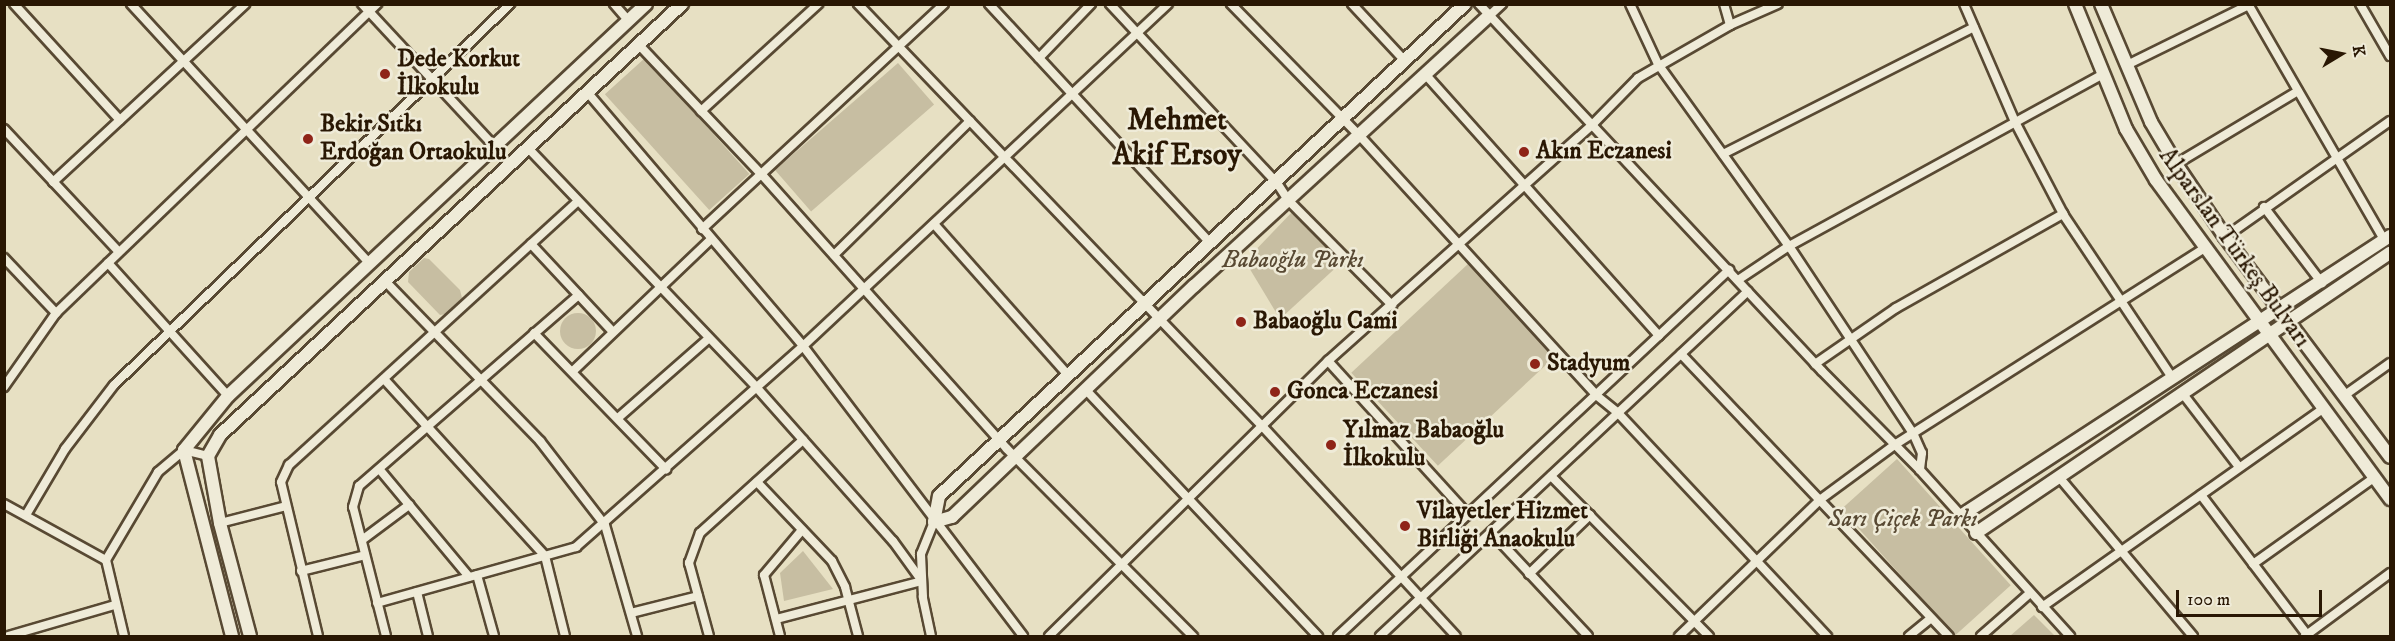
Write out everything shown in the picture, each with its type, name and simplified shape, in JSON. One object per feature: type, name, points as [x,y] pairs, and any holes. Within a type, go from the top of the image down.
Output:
[{"type":"street","points":[[14,4],[120,120]]},
{"type":"street","points":[[131,4],[369,263]]},
{"type":"street","points":[[53,182],[245,4]]},
{"type":"street","points":[[362,4],[429,79],[494,146]]},
{"type":"street","points":[[4,387],[56,313],[246,127],[377,4]]},
{"type":"street","points":[[26,515],[65,449],[107,394],[169,329],[307,195],[510,4]]},
{"type":"street","points":[[614,4],[628,21]]},
{"type":"street","points":[[124,636],[106,560],[158,472],[184,450],[228,396],[646,4]]},
{"type":"street","points":[[250,636],[220,523],[208,456],[220,435],[682,4]]},
{"type":"street","points":[[701,111],[818,4]]},
{"type":"street","points":[[858,4],[1144,306],[1263,427],[1403,575],[1456,636]]},
{"type":"street","points":[[702,229],[763,176],[944,4]]},
{"type":"street","points":[[989,4],[1211,244]]},
{"type":"street","points":[[1039,58],[1091,4]]},
{"type":"street","points":[[1110,4],[1277,183],[1288,200],[1392,305]]},
{"type":"street","points":[[377,603],[576,547],[605,525],[803,346],[1168,4]]},
{"type":"street","points":[[1231,4],[1359,135],[1596,395],[1618,413],[1827,636]]},
{"type":"street","points":[[1352,4],[1405,61]]},
{"type":"street","points":[[931,636],[922,581],[921,554],[934,522],[939,496],[1277,183],[1465,4]]},
{"type":"street","points":[[1479,4],[1815,364],[1896,444],[1962,515],[2029,594],[2070,636]]},
{"type":"street","points":[[934,522],[952,516],[1159,320],[1502,4]]},
{"type":"street","points":[[1630,4],[1658,64],[1789,246],[1913,433],[1922,453],[1920,470]]},
{"type":"street","points":[[1724,4],[1730,26]]},
{"type":"street","points":[[1049,636],[1123,566],[1328,361],[1593,124],[1638,78],[1658,64],[1778,4]]},
{"type":"street","points":[[1964,4],[2015,122],[2063,214],[2173,379]]},
{"type":"street","name":"Alparslan Türkeş Bulvarı","points":[[2075,4],[2126,129],[2156,180],[2391,499]]},
{"type":"street","name":"Alparslan Türkeş Bulvarı","points":[[2101,4],[2151,122],[2176,164],[2225,237],[2281,307],[2391,457]]},
{"type":"street","points":[[2360,4],[2391,56]]},
{"type":"street","points":[[1962,515],[2281,307],[2322,283],[2387,238],[2249,5],[2127,65]]},
{"type":"street","points":[[1723,154],[1974,27]]},
{"type":"street","points":[[639,45],[763,176],[999,440],[1193,636]]},
{"type":"street","points":[[1738,280],[1789,246],[2103,74]]},
{"type":"street","points":[[1425,75],[1527,184],[1659,336]]},
{"type":"street","points":[[2176,164],[2298,91]]},
{"type":"street","points":[[588,93],[803,346],[934,522],[1023,636]]},
{"type":"street","points":[[834,255],[970,121]]},
{"type":"street","points":[[2225,237],[2264,207],[2391,121]]},
{"type":"street","points":[[4,129],[119,252]]},
{"type":"street","points":[[528,148],[757,388],[893,541],[922,581]]},
{"type":"street","points":[[318,636],[281,482],[289,465],[578,201]]},
{"type":"street","points":[[2264,207],[2322,283]]},
{"type":"street","points":[[1815,364],[1896,308],[2063,214]]},
{"type":"street","points":[[934,224],[1069,376]]},
{"type":"street","points":[[573,371],[711,239]]},
{"type":"street","points":[[531,244],[613,332]]},
{"type":"street","points":[[1679,636],[1821,499],[1896,444],[2206,247]]},
{"type":"street","points":[[1976,533],[2391,253]]},
{"type":"street","points":[[4,258],[56,313]]},
{"type":"street","points":[[108,263],[228,396]]},
{"type":"street","points":[[1338,636],[1729,270]]},
{"type":"street","points":[[385,281],[540,441],[605,525],[637,636]]},
{"type":"street","points":[[1380,636],[1748,291]]},
{"type":"street","points":[[386,636],[353,507],[359,486],[428,428],[479,378],[579,295]]},
{"type":"street","points":[[534,333],[666,469]]},
{"type":"street","points":[[618,418],[709,338]]},
{"type":"street","points":[[1681,354],[1949,636]]},
{"type":"street","points":[[1328,361],[1468,514]]},
{"type":"street","points":[[2345,395],[2391,363]]},
{"type":"street","points":[[384,379],[545,556],[565,636]]},
{"type":"street","points":[[1085,389],[1318,636]]},
{"type":"street","points":[[2183,394],[2239,467]]},
{"type":"street","points":[[2042,607],[2323,409]]},
{"type":"street","points":[[709,636],[690,563],[700,533],[803,440]]},
{"type":"street","points":[[184,450],[208,456]]},
{"type":"street","points":[[184,450],[232,636]]},
{"type":"street","points":[[380,470],[473,576],[494,636]]},
{"type":"street","points":[[1551,476],[1709,636]]},
{"type":"street","points":[[2059,477],[2193,636]]},
{"type":"street","points":[[2253,564],[2375,477]]},
{"type":"street","points":[[757,482],[832,561],[848,599],[858,636]]},
{"type":"street","points":[[2201,495],[2307,636],[2391,573]]},
{"type":"street","points":[[4,504],[106,560]]},
{"type":"street","points":[[362,540],[409,505]]},
{"type":"street","points":[[220,523],[286,506]]},
{"type":"street","points":[[1529,574],[1590,515]]},
{"type":"street","points":[[780,636],[764,575],[802,530]]},
{"type":"street","points":[[1491,532],[1588,636]]},
{"type":"street","points":[[301,570],[365,555]]},
{"type":"street","points":[[776,619],[922,581]]},
{"type":"street","points":[[417,592],[428,636]]},
{"type":"street","points":[[1982,636],[2029,594]]},
{"type":"street","points":[[631,613],[698,596]]},
{"type":"street","points":[[8,636],[115,605]]},
{"type":"street","points":[[1909,636],[1931,618]]},
{"type":"green space","points":[[645,58],[749,174],[709,210],[605,94]]},
{"type":"green space","points":[[898,63],[934,105],[811,211],[775,170]]},
{"type":"green space","name":"Babaoğlu Parkı","points":[[1294,210],[1342,262],[1280,319],[1245,261]]},
{"type":"green space","points":[[424,258],[429,259],[460,290],[462,298],[446,314],[440,315],[408,282],[409,272]]},
{"type":"green space","points":[[1469,263],[1556,356],[1438,466],[1351,373]]},
{"type":"green space","points":[[578,313],[591,318],[596,331],[591,344],[578,349],[565,344],[560,331],[565,318]]},
{"type":"green space","name":"Sarı Çiçek Parkı","points":[[1897,459],[2011,585],[1955,636],[1841,509]]},
{"type":"green space","points":[[803,551],[833,589],[784,601],[780,573]]},
{"type":"green space","points":[[2034,615],[2055,636],[2010,636]]},
{"type":"place","name":"Dede Korkut İlkokulu","points":[[385,74]]},
{"type":"place","name":"Bekir Sıtkı Erdoğan Ortaokulu","points":[[308,139]]},
{"type":"place","name":"Akın Eczanesi","points":[[1524,152]]},
{"type":"place","name":"Babaoğlu Cami","points":[[1241,322]]},
{"type":"place","name":"Stadyum","points":[[1535,364]]},
{"type":"place","name":"Gonca Eczanesi","points":[[1275,392]]},
{"type":"place","name":"Yılmaz Babaoğlu İlkokulu","points":[[1331,445]]},
{"type":"place","name":"Vilayetler Hizmet Birliği Anaokulu","points":[[1405,526]]},
{"type":"district","name":"Mehmet Akif Ersoy","points":[[1177,138]]}]
